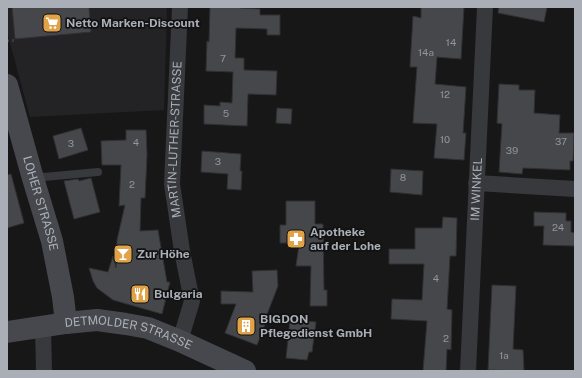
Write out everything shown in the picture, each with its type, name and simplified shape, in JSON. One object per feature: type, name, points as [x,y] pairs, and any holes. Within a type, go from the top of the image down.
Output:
[{"type":"street","name":"MARTIN-LUTHER-STRASSE","points":[[180,7],[172,184],[182,251],[192,301],[180,341]]},
{"type":"street","name":"IM WINKEL","points":[[468,371],[485,7]]},
{"type":"street","name":"LOHER STRASSE","points":[[7,85],[52,241],[63,297],[66,323]]},
{"type":"street","points":[[476,183],[575,188]]},
{"type":"street","name":"DETMOLDER STRASSE","points":[[7,332],[97,320],[126,324],[148,328],[180,341],[240,370]]},
{"type":"street","points":[[43,327],[44,371]]},
{"type":"lane","points":[[32,175],[44,177],[98,172]]},
{"type":"path","points":[[7,41],[17,40]]},
{"type":"shaded area","points":[[7,7],[167,7],[164,110],[30,117],[7,32]]},
{"type":"building","name":"Netto Marken-Discount","points":[[12,7],[89,7],[91,32],[15,39]]},
{"type":"building","points":[[210,7],[260,9],[260,15],[280,15],[280,35],[267,35],[267,29],[236,28],[235,58],[244,58],[244,70],[277,71],[276,95],[248,94],[247,126],[204,124],[204,105],[220,106],[220,102],[232,103],[233,72],[206,71]]},
{"type":"building","points":[[421,7],[464,7],[461,59],[437,57],[435,84],[466,87],[463,133],[466,133],[464,160],[434,158],[437,124],[413,123],[417,67],[410,67],[413,16],[421,18]]},
{"type":"building","points":[[499,7],[547,7],[544,22],[498,13]]},
{"type":"building","points":[[499,84],[519,85],[519,90],[535,90],[534,113],[560,115],[559,133],[574,133],[573,161],[570,161],[570,170],[523,168],[522,174],[499,172],[502,124],[497,123]]},
{"type":"building","points":[[277,108],[292,109],[291,124],[276,123]]},
{"type":"building","points":[[81,128],[88,150],[59,159],[53,136]]},
{"type":"building","points":[[126,130],[146,130],[147,155],[145,198],[141,198],[140,231],[158,230],[167,282],[170,282],[162,314],[113,300],[97,288],[89,268],[108,272],[113,256],[116,268],[117,240],[125,205],[119,206],[121,165],[102,165],[101,141],[126,140]]},
{"type":"building","points":[[202,151],[241,154],[241,190],[227,189],[228,174],[201,172]]},
{"type":"building","points":[[391,169],[423,171],[422,195],[390,192]]},
{"type":"building","points":[[11,174],[24,223],[7,228],[7,175]]},
{"type":"building","points":[[91,178],[100,212],[74,219],[64,181],[78,179],[79,181]]},
{"type":"building","points":[[286,201],[315,201],[315,224],[323,224],[324,290],[327,290],[327,306],[310,306],[311,266],[296,266],[299,245],[292,243],[280,243],[280,225],[286,225]]},
{"type":"building","points":[[534,212],[566,213],[566,221],[571,221],[571,232],[575,233],[575,246],[543,245],[544,226],[534,226]]},
{"type":"building","points":[[443,217],[457,218],[456,256],[450,256],[447,309],[452,310],[451,350],[447,349],[446,371],[423,371],[427,321],[391,319],[392,299],[422,300],[424,264],[389,264],[389,249],[415,249],[415,228],[442,228]]},
{"type":"building","points":[[277,270],[278,286],[257,345],[225,333],[236,304],[221,304],[221,291],[253,292],[252,271]]},
{"type":"building","points":[[492,285],[516,286],[513,349],[523,350],[524,371],[488,370]]},
{"type":"building","points":[[290,320],[316,322],[312,352],[309,352],[307,360],[286,358]]},
{"type":"place","name":"Netto Marken-Discount","points":[[52,23]]},
{"type":"place","name":"Apotheke auf der Lohe","points":[[296,239]]},
{"type":"place","name":"Zur Höhe","points":[[123,254]]},
{"type":"place","name":"Bulgaria","points":[[140,294]]},
{"type":"place","name":"BIGDON Pflegedienst GmbH","points":[[246,326]]}]
